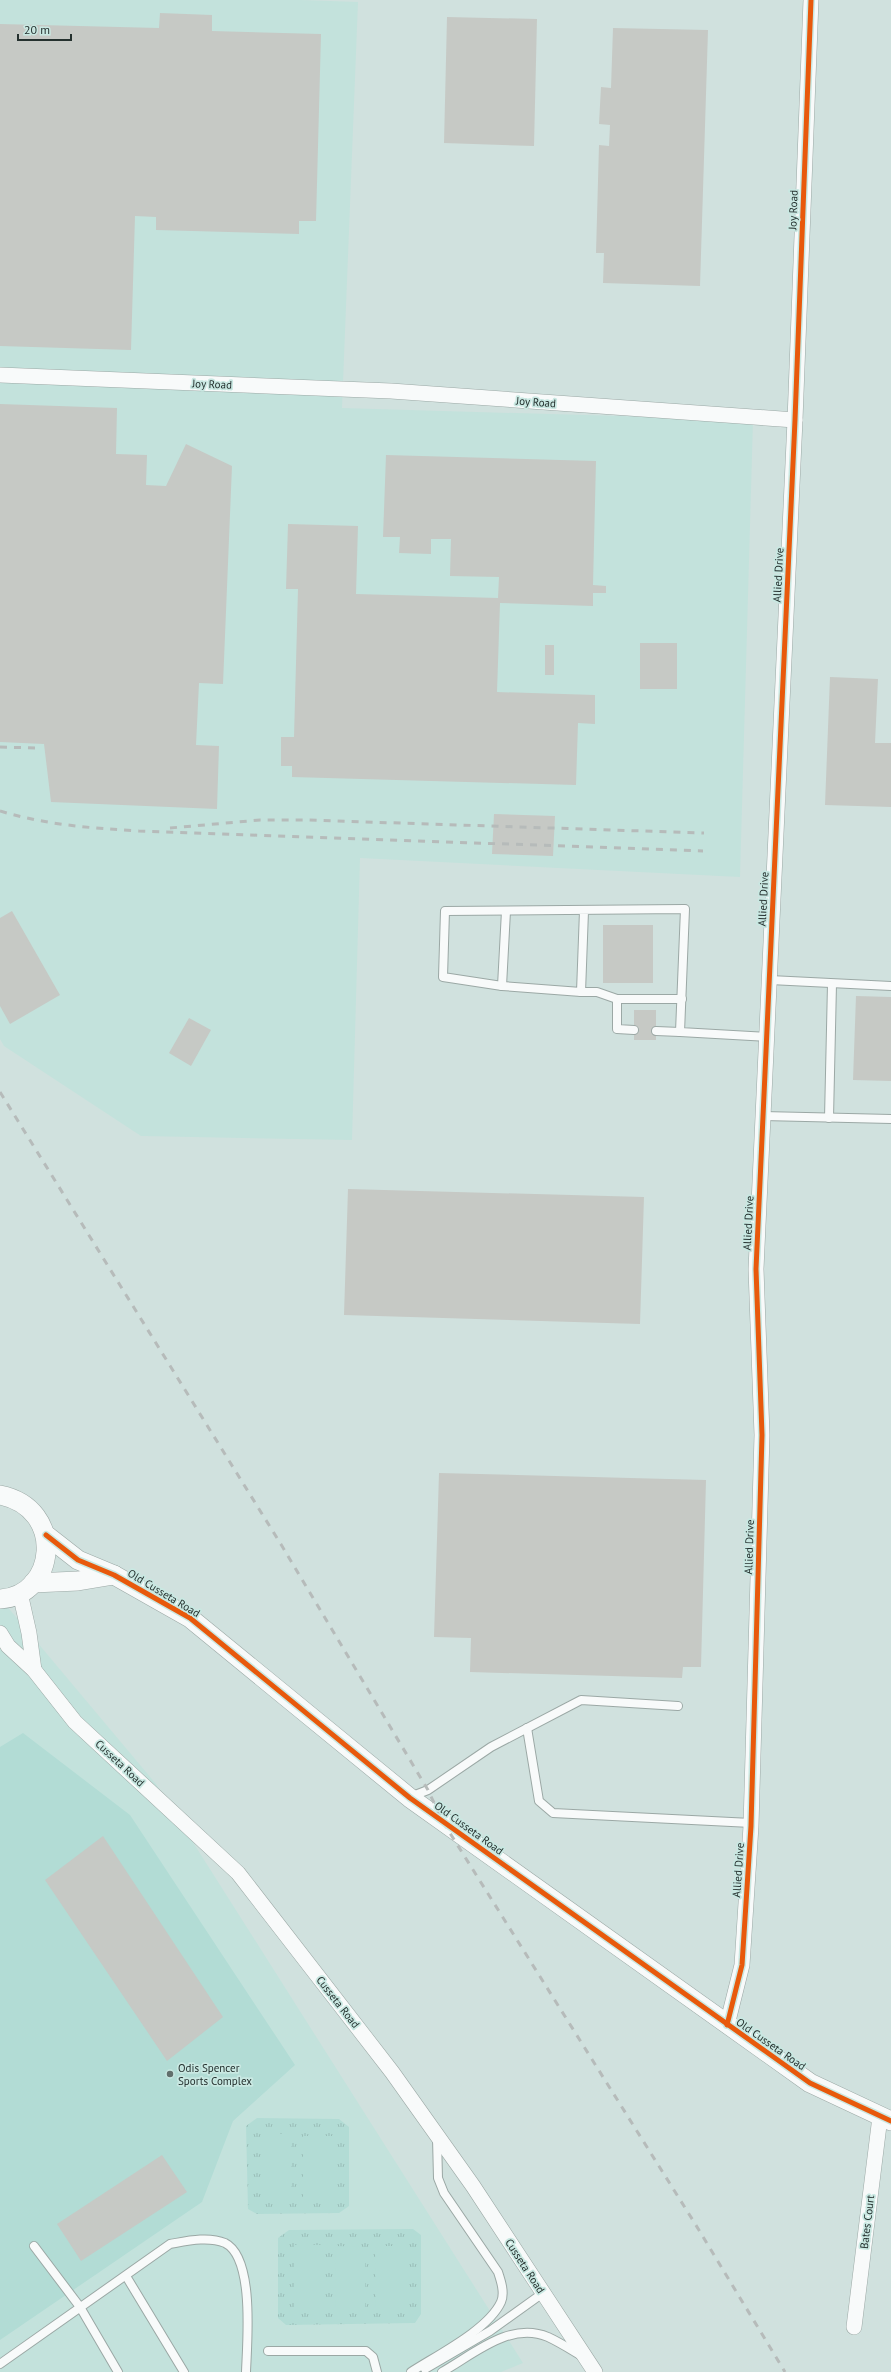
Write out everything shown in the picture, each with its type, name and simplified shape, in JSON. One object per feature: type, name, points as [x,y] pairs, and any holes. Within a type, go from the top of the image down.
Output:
[{"type":"street","name":"Joy Road","points":[[0,375],[391,391],[795,420],[811,0]]},
{"type":"street","name":"Allied Drive","points":[[727,2025],[742,1965],[751,1823],[762,1435],[756,1269],[795,420]]},
{"type":"street","points":[[0,1495],[13,1497],[28,1507],[39,1520],[46,1535],[47,1552],[43,1568],[27,1588],[0,1599]]},
{"type":"street","name":"Old Cusseta Road","points":[[46,1535],[78,1560],[114,1575],[190,1618],[410,1798],[810,2083],[886,2119]]},
{"type":"street","name":"Old Cusseta Road","points":[[27,1588],[114,1575]]},
{"type":"street","points":[[27,1588],[34,1670]]},
{"type":"street","name":"Cusseta Road","points":[[0,1633],[8,1646],[34,1670],[75,1722],[238,1873],[392,2072],[543,2293],[594,2372]]},
{"type":"street","name":"Bates Court","points":[[854,2327],[886,2119]]},
{"type":"lane","points":[[680,1032],[682,999],[685,909],[444,911],[443,978],[502,986],[597,992],[617,998],[682,999]]},
{"type":"lane","points":[[502,986],[506,911]]},
{"type":"lane","points":[[581,992],[584,911]]},
{"type":"lane","points":[[770,980],[891,986]]},
{"type":"lane","points":[[829,1118],[832,984]]},
{"type":"lane","points":[[617,998],[617,1029],[634,1030]]},
{"type":"lane","points":[[656,1031],[767,1037]]},
{"type":"lane","points":[[763,1116],[891,1119]]},
{"type":"lane","points":[[410,1798],[428,1790],[491,1746],[581,1700],[678,1706]]},
{"type":"lane","points":[[527,1728],[539,1801],[553,1813],[751,1823]]},
{"type":"lane","points":[[411,2372],[488,2322],[502,2301],[503,2286],[498,2272],[444,2193],[438,2178],[437,2136]]},
{"type":"lane","points":[[0,2364],[170,2244],[198,2239],[225,2244],[239,2258],[245,2279],[246,2372]]},
{"type":"lane","points":[[34,2246],[80,2308],[118,2372]]},
{"type":"lane","points":[[126,2276],[184,2372]]},
{"type":"lane","points":[[417,2372],[472,2342],[543,2293]]},
{"type":"lane","points":[[442,2372],[496,2339],[526,2333],[548,2337],[585,2358]]},
{"type":"lane","points":[[268,2351],[366,2351],[373,2357],[377,2372]]},
{"type":"shaded area","points":[[0,0],[301,0],[358,2],[342,408],[753,420],[740,877],[360,858],[352,1140],[141,1136],[4,1046],[0,1039]]},
{"type":"shaded area","name":"Odis Spencer Sports Complex","points":[[0,1598],[156,1784],[523,2363],[501,2372],[0,2372]]},
{"type":"green space","points":[[23,1733],[130,1815],[295,2065],[233,2121],[202,2202],[0,2340],[0,1747]]},
{"type":"green space","points":[[257,2118],[339,2119],[349,2127],[349,2206],[339,2213],[257,2214],[248,2209],[246,2126]]},
{"type":"green space","points":[[261,2134],[291,2134],[291,2197],[261,2197]]},
{"type":"green space","points":[[303,2136],[333,2136],[333,2198],[303,2198]]},
{"type":"green space","points":[[413,2229],[421,2235],[421,2314],[415,2323],[286,2325],[278,2318],[278,2238],[289,2230]]},
{"type":"green space","points":[[294,2245],[324,2245],[324,2307],[294,2307]]},
{"type":"green space","points":[[335,2246],[365,2247],[365,2309],[336,2309]]},
{"type":"green space","points":[[375,2246],[405,2246],[405,2309],[376,2309]]},
{"type":"building","points":[[160,13],[212,15],[212,31],[321,34],[316,221],[299,221],[299,234],[156,230],[156,217],[135,216],[131,350],[0,346],[0,24],[159,28]]},
{"type":"building","points":[[447,17],[537,19],[534,146],[444,143]]},
{"type":"building","points":[[613,28],[708,30],[700,286],[603,283],[604,253],[596,253],[599,145],[609,146],[610,125],[599,124],[601,87],[611,88]]},
{"type":"building","points":[[0,404],[117,408],[116,454],[147,455],[146,485],[166,486],[186,444],[232,466],[223,684],[199,683],[196,745],[219,746],[217,809],[51,802],[44,744],[0,742]]},
{"type":"building","points":[[386,455],[596,461],[593,585],[606,586],[606,593],[593,593],[593,606],[500,603],[497,692],[595,695],[595,724],[578,723],[576,785],[292,777],[292,766],[281,766],[281,737],[294,737],[298,589],[286,589],[288,524],[358,526],[356,594],[498,598],[499,577],[450,576],[451,539],[431,539],[431,554],[399,553],[400,537],[383,537]]},
{"type":"building","points":[[640,643],[677,643],[677,689],[640,689]]},
{"type":"building","points":[[545,645],[554,645],[554,675],[545,675]]},
{"type":"building","points":[[830,677],[878,679],[875,743],[891,743],[891,807],[825,805]]},
{"type":"building","points":[[494,814],[555,816],[553,856],[492,854]]},
{"type":"building","points":[[12,911],[60,995],[10,1024],[0,1006],[0,918]]},
{"type":"building","points":[[603,925],[653,925],[653,983],[603,983]]},
{"type":"building","points":[[856,996],[891,997],[891,1081],[853,1080]]},
{"type":"building","points":[[634,1010],[656,1010],[656,1040],[634,1040]]},
{"type":"building","points":[[189,1018],[211,1030],[191,1066],[169,1053]]},
{"type":"building","points":[[348,1189],[644,1197],[640,1324],[344,1315]]},
{"type":"building","points":[[439,1473],[706,1480],[701,1667],[683,1667],[682,1678],[470,1672],[471,1638],[434,1637]]},
{"type":"building","points":[[103,1836],[223,2017],[167,2061],[45,1880]]},
{"type":"building","points":[[162,2155],[187,2192],[81,2261],[57,2224]]},
{"type":"railway","points":[[0,747],[36,748]]},
{"type":"railway","points":[[0,811],[52,823],[139,831],[703,851]]},
{"type":"railway","points":[[170,828],[260,820],[306,820],[704,833]]},
{"type":"railway","points":[[0,1092],[282,1546],[428,1790],[443,1822],[694,2222],[785,2372]]},
{"type":"cycle path","points":[[727,2025],[742,1965],[751,1826],[762,1435],[756,1269],[795,420],[811,0]]},
{"type":"cycle path","points":[[46,1535],[78,1560],[114,1575],[190,1618],[410,1798],[810,2083],[891,2121]]},
{"type":"place","name":"Odis Spencer Sports Complex","points":[[170,2074]]}]
